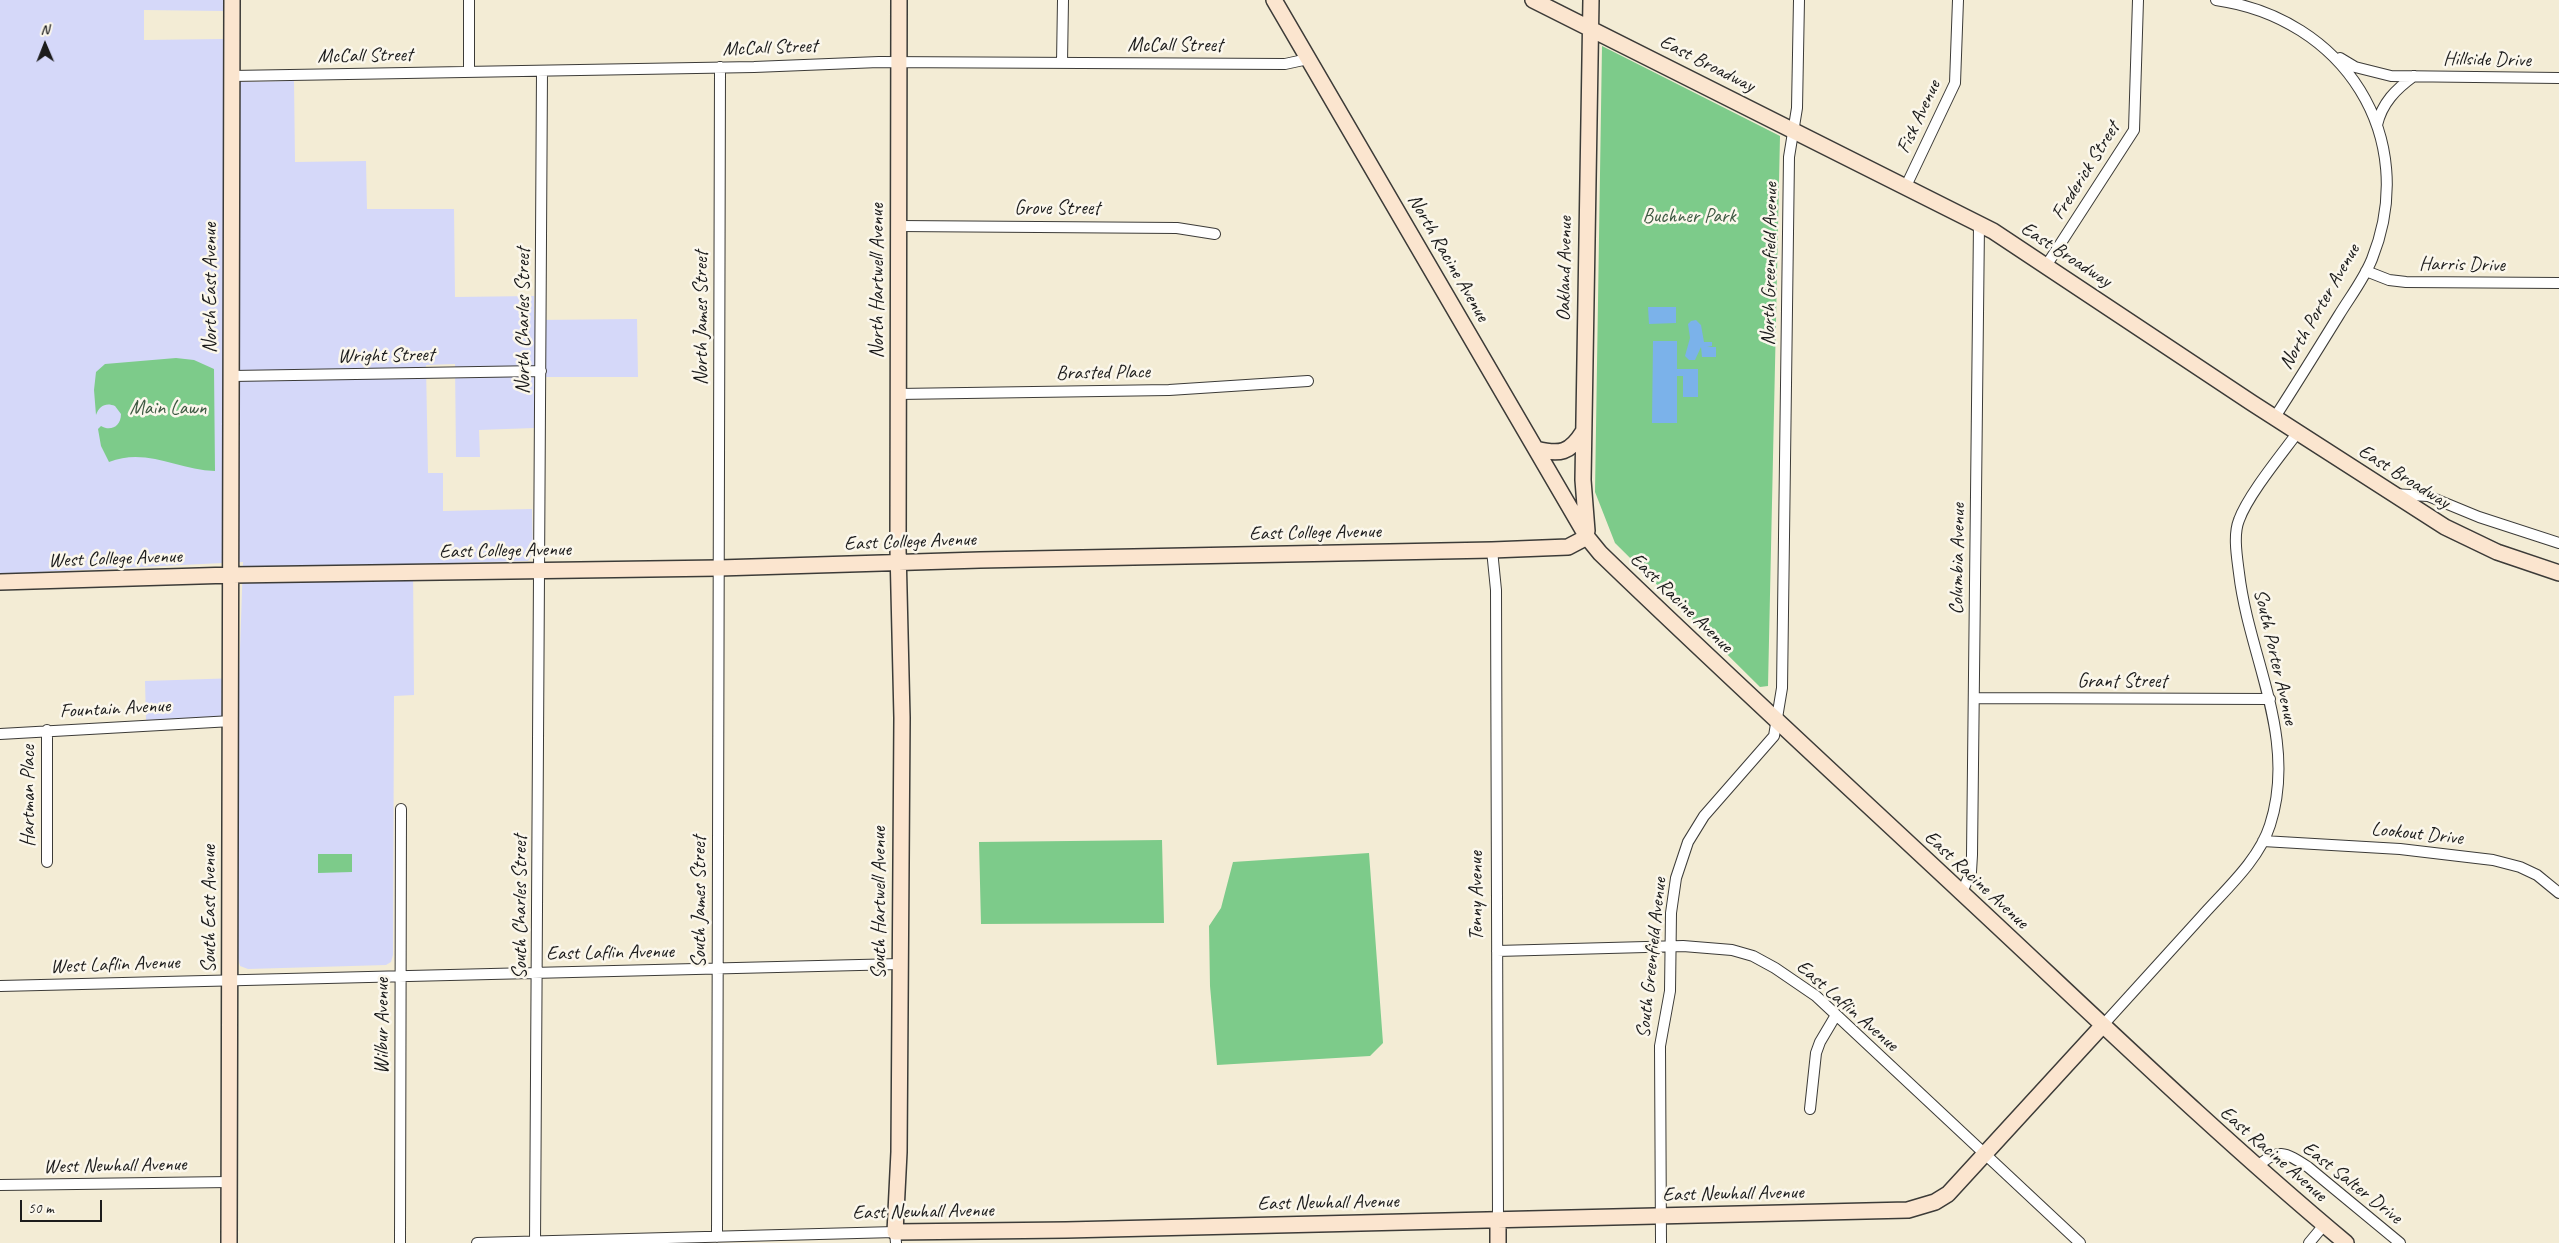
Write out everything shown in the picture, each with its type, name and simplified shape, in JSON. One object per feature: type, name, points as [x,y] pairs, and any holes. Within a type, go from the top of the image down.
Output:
[{"type":"street","name":"North East Avenue","points":[[232,0],[232,575]]},
{"type":"street","points":[[469,0],[469,72]]},
{"type":"street","name":"North Hartwell Avenue","points":[[899,0],[898,394],[900,562]]},
{"type":"street","points":[[1062,63],[1063,0]]},
{"type":"street","name":"North Racine Avenue","points":[[1274,0],[1588,538]]},
{"type":"street","name":"East Broadway","points":[[1533,0],[1979,224],[2046,266],[2391,494],[2445,526],[2486,547],[2559,573]]},
{"type":"street","name":"Oakland Avenue","points":[[1588,538],[1583,480],[1583,432],[1591,0]]},
{"type":"street","name":"North Greenfield Avenue","points":[[1784,529],[1789,157],[1798,108],[1799,0]]},
{"type":"street","name":"Fisk Avenue","points":[[1906,186],[1955,83],[1958,0]]},
{"type":"street","name":"Frederick Street","points":[[2046,266],[2134,130],[2138,0]]},
{"type":"street","name":"North Porter Avenue","points":[[2216,0],[2249,7],[2275,16],[2300,29],[2332,54],[2354,80],[2377,125],[2385,168],[2386,194],[2381,228],[2366,271],[2275,417]]},
{"type":"street","name":"Hillside Drive","points":[[2332,54],[2368,71],[2390,76],[2559,78]]},
{"type":"street","name":"McCall Street","points":[[232,76],[542,71],[899,62],[1284,64],[1308,59]]},
{"type":"street","name":"North James Street","points":[[719,568],[720,67]]},
{"type":"street","name":"North Charles Street","points":[[541,570],[542,71]]},
{"type":"street","name":"Hillside Drive","points":[[2377,125],[2379,116],[2391,96],[2414,76]]},
{"type":"street","name":"Columbia Avenue","points":[[1962,892],[1972,872],[1979,224]]},
{"type":"street","name":"Grove Street","points":[[899,226],[1177,228],[1216,234]]},
{"type":"street","name":"Harris Drive","points":[[2366,271],[2389,280],[2406,282],[2559,283]]},
{"type":"street","name":"Wright Street","points":[[232,376],[541,370]]},
{"type":"street","name":"Brasted Place","points":[[898,394],[1169,390],[1285,384],[1308,381]]},
{"type":"street","points":[[1536,448],[1553,452],[1574,447],[1583,432]]},
{"type":"street","name":"South Porter Avenue","points":[[2103,1025],[2240,874],[2263,841],[2270,825],[2278,778],[2277,742],[2270,699],[2247,619],[2241,590],[2237,530],[2244,511],[2298,432]]},
{"type":"street","points":[[2391,494],[2412,494],[2435,498],[2479,517],[2559,543]]},
{"type":"street","name":"South Greenfield Avenue","points":[[1661,1243],[1660,1046],[1670,991],[1672,894],[1682,856],[1704,816],[1774,736],[1782,688],[1784,529]]},
{"type":"street","name":"East College Avenue","points":[[232,575],[719,568],[900,562],[1492,550],[1568,547],[1588,538]]},
{"type":"street","name":"East Racine Avenue","points":[[1588,538],[1607,559],[1776,723],[1962,892],[2256,1168],[2346,1243]]},
{"type":"street","name":"Tenny Avenue","points":[[1492,550],[1496,590],[1498,1243]]},
{"type":"street","name":"South Hartwell Avenue","points":[[895,1237],[899,1152],[902,650],[900,562]]},
{"type":"street","name":"South James Street","points":[[716,1237],[719,568]]},
{"type":"street","name":"South Charles Street","points":[[535,1242],[541,570]]},
{"type":"street","name":"West College Avenue","points":[[0,582],[232,575]]},
{"type":"street","name":"South East Avenue","points":[[229,1243],[232,575]]},
{"type":"street","name":"Grant Street","points":[[1974,698],[2270,699]]},
{"type":"street","name":"Fountain Avenue","points":[[0,734],[232,721]]},
{"type":"street","name":"Hartman Place","points":[[47,730],[47,862]]},
{"type":"street","name":"Wilbur Avenue","points":[[400,1243],[402,809]]},
{"type":"street","name":"Lookout Drive","points":[[2263,841],[2400,849],[2493,860],[2520,867],[2537,875],[2559,893]]},
{"type":"street","name":"East Laflin Avenue","points":[[1497,951],[1707,947],[1753,956],[1793,978],[1836,1015],[2080,1243]]},
{"type":"street","name":"East Laflin Avenue","points":[[230,979],[900,964]]},
{"type":"street","name":"West Laflin Avenue","points":[[0,986],[230,979]]},
{"type":"street","points":[[1810,1109],[1816,1053],[1820,1042],[1836,1015]]},
{"type":"street","name":"East Newhall Avenue","points":[[477,1243],[716,1237],[895,1237],[1908,1210],[1935,1202],[1948,1194],[2103,1025]]},
{"type":"street","name":"East Salter Drive","points":[[2256,1168],[2271,1154],[2278,1153],[2292,1156],[2308,1166],[2400,1243]]},
{"type":"street","name":"West Newhall Avenue","points":[[0,1185],[230,1182]]},
{"type":"street","points":[[2309,1243],[2324,1225]]},
{"type":"shaded area","points":[[0,0],[223,0],[223,11],[144,10],[144,40],[223,39],[223,82],[294,81],[295,162],[366,161],[367,209],[454,209],[455,297],[534,296],[534,320],[637,319],[638,377],[534,377],[534,428],[479,430],[480,457],[456,457],[455,364],[426,365],[428,473],[443,473],[443,511],[532,509],[533,553],[528,561],[413,564],[414,695],[394,696],[393,955],[391,962],[386,965],[248,969],[240,966],[238,959],[239,718],[146,720],[145,681],[239,678],[243,562],[0,574]]},
{"type":"green space","name":"Buchner Park","points":[[1602,46],[1780,136],[1768,686],[1760,687],[1615,543],[1595,492]]},
{"type":"green space","name":"Main Lawn","points":[[176,358],[194,360],[214,369],[215,471],[201,470],[149,458],[123,458],[109,462],[101,446],[98,429],[101,426],[105,428],[115,427],[121,418],[121,414],[115,406],[109,404],[101,407],[96,415],[94,390],[96,372],[105,364]]},
{"type":"green space","points":[[1162,840],[1164,923],[981,924],[979,842]]},
{"type":"green space","points":[[1369,853],[1383,1043],[1370,1056],[1217,1065],[1210,986],[1209,926],[1221,908],[1233,862]]},
{"type":"green space","points":[[318,854],[352,854],[352,872],[318,873]]},
{"type":"water","points":[[1648,307],[1676,307],[1676,323],[1649,324]]},
{"type":"water","points":[[1696,320],[1701,325],[1704,342],[1712,342],[1712,346],[1707,347],[1716,347],[1716,357],[1702,357],[1701,347],[1695,360],[1689,360],[1685,356],[1690,338],[1688,324]]},
{"type":"water","points":[[1653,341],[1677,341],[1677,369],[1698,369],[1698,397],[1683,397],[1683,376],[1677,376],[1677,423],[1652,423]]}]
